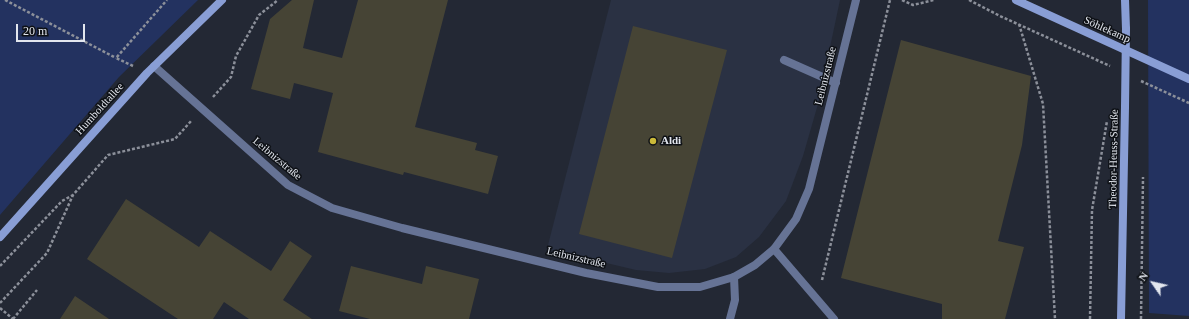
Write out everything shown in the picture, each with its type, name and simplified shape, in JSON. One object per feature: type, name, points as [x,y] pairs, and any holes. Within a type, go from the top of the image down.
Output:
[{"type":"street","name":"Humboldtallee","points":[[0,237],[147,73],[222,0]]},
{"type":"street","name":"Leibnizstraße","points":[[154,66],[288,185],[332,208],[402,228],[557,266],[658,287],[700,287],[734,277],[755,265],[774,249],[796,219],[809,189],[856,0]]},
{"type":"street","name":"Söhlekamp","points":[[1016,0],[1189,79]]},
{"type":"street","name":"Theodor-Heuss-Straße","points":[[1121,319],[1126,0]]},
{"type":"street","points":[[784,60],[836,83]]},
{"type":"street","points":[[774,249],[834,319]]},
{"type":"street","points":[[730,319],[736,300],[734,277]]},
{"type":"path","points":[[5,0],[147,73]]},
{"type":"path","points":[[116,58],[167,0]]},
{"type":"path","points":[[0,266],[62,201],[73,194],[108,155],[175,139],[231,77],[236,56],[259,15],[278,0]]},
{"type":"path","points":[[818,299],[890,0]]},
{"type":"path","points":[[902,0],[913,5],[934,0]]},
{"type":"path","points":[[969,0],[1111,67]]},
{"type":"path","points":[[1019,24],[1042,104],[1055,319]]},
{"type":"path","points":[[1139,80],[1189,103]]},
{"type":"path","points":[[1090,319],[1092,210],[1108,119]]},
{"type":"path","points":[[1140,319],[1143,177]]},
{"type":"path","points":[[0,303],[47,253],[73,194]]},
{"type":"path","points":[[0,308],[13,319],[37,290]]},
{"type":"shaded area","points":[[0,0],[198,0],[119,77],[0,215]]},
{"type":"shaded area","points":[[611,0],[840,0],[818,104],[803,156],[786,201],[759,237],[736,257],[705,269],[669,273],[636,270],[547,249]]},
{"type":"shaded area","points":[[1148,0],[1189,0],[1189,316],[1149,313]]},
{"type":"building","points":[[292,0],[314,0],[303,48],[342,58],[358,0],[448,0],[415,127],[477,143],[475,150],[498,156],[488,194],[404,172],[403,175],[318,152],[333,93],[294,83],[290,99],[251,89],[270,19]]},
{"type":"building","name":"Aldi","points":[[633,26],[727,50],[672,258],[579,234]]},
{"type":"building","points":[[901,40],[1031,76],[1022,145],[998,241],[1024,247],[1005,319],[942,319],[942,304],[841,278]]},
{"type":"building","points":[[126,199],[199,247],[210,231],[271,271],[290,241],[312,256],[283,300],[312,319],[249,319],[224,302],[213,319],[178,319],[87,259]]},
{"type":"building","points":[[351,266],[422,284],[426,266],[479,279],[469,319],[370,319],[339,311]]},
{"type":"building","points":[[75,296],[109,319],[60,319]]},
{"type":"place","name":"Aldi","points":[[653,141]]}]
